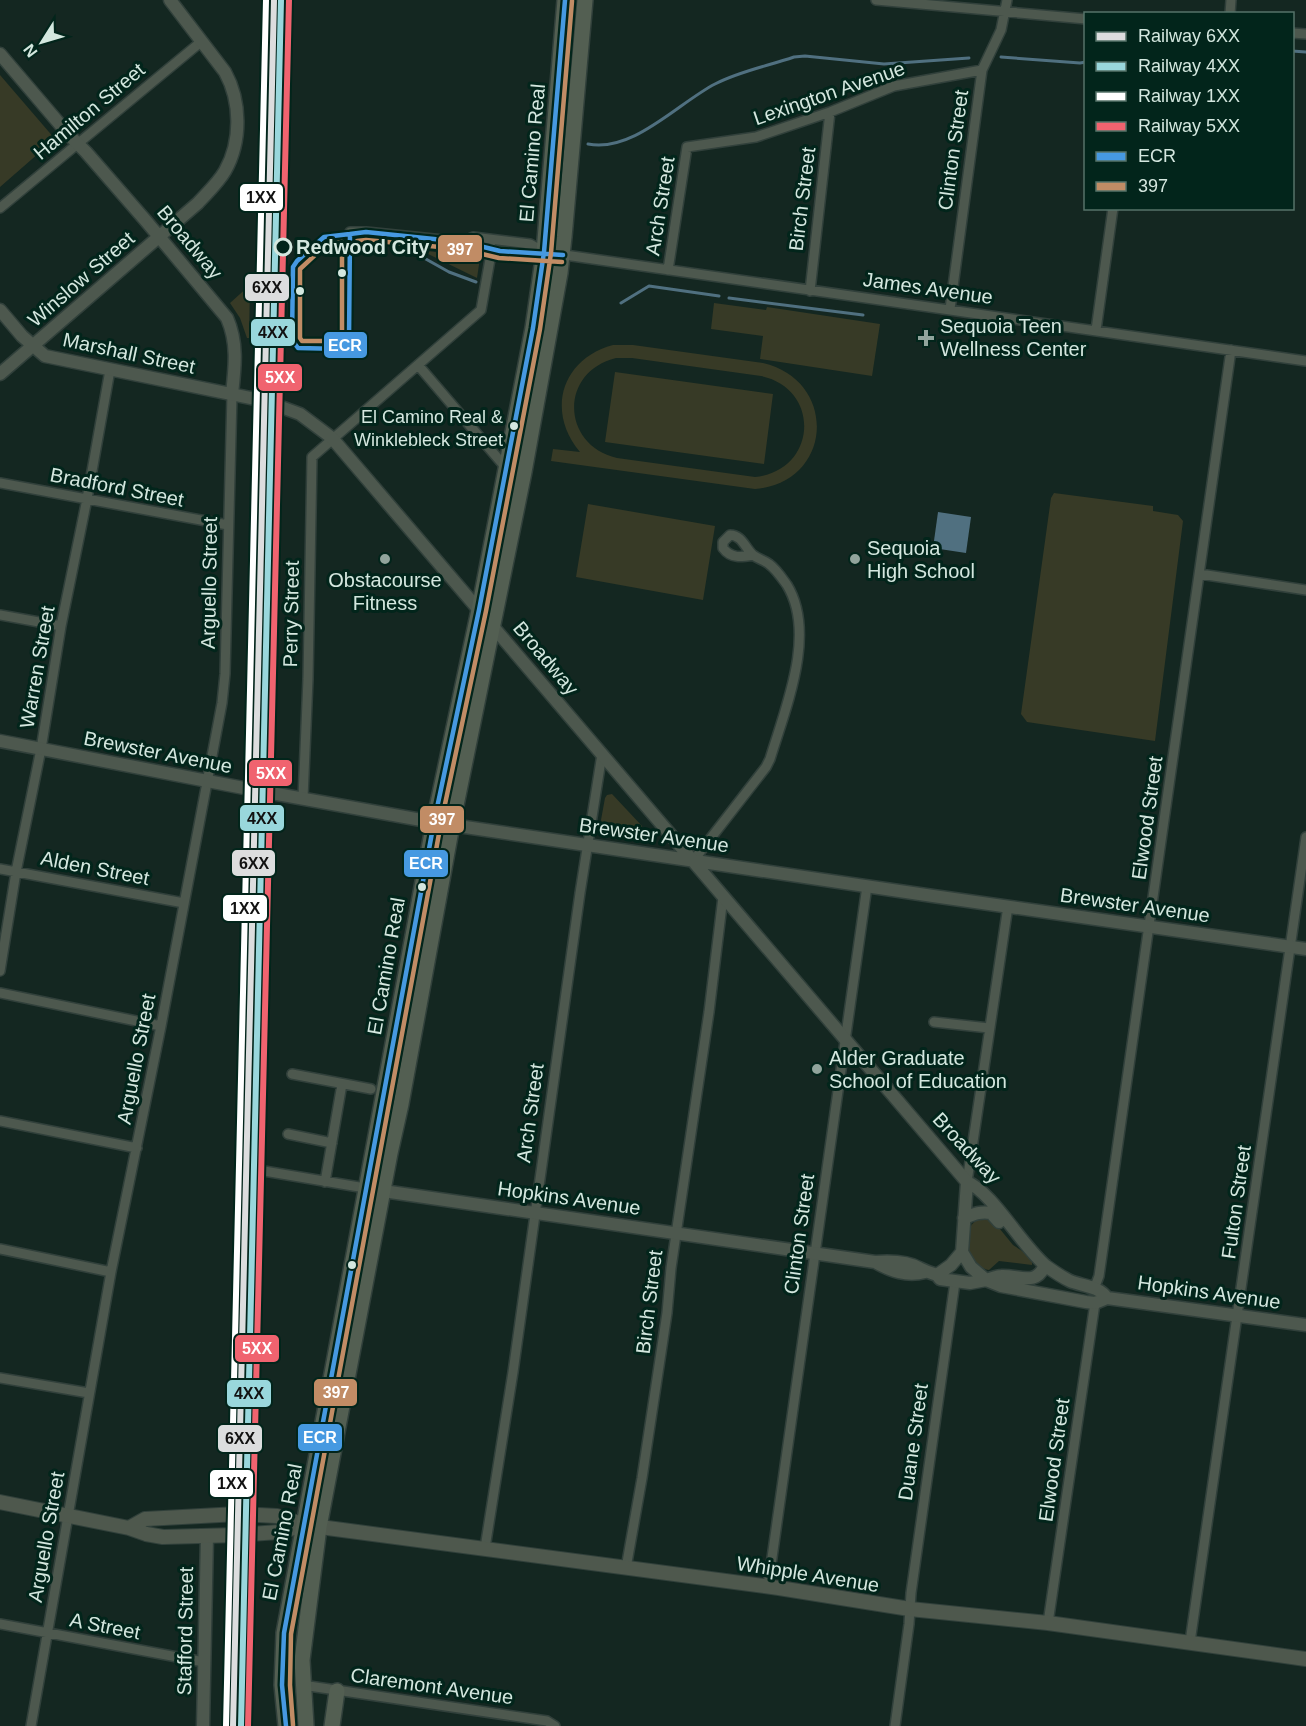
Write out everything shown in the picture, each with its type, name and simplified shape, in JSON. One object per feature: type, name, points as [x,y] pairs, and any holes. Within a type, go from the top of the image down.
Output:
[{"type":"main road","name":"El Camino Real","points":[[306,1726],[302,1660],[312,1526],[366,1188],[434,822],[479,610],[533,328],[544,252],[565,0]]},
{"type":"main road","name":"El Camino Real","points":[[286,1726],[282,1685],[284,1633],[312,1526],[402,1104],[452,825],[528,450],[563,255],[585,0]]},
{"type":"main road","name":"Whipple Avenue","points":[[0,1502],[163,1537],[279,1532],[312,1526]]},
{"type":"main road","name":"Whipple Avenue","points":[[129,1528],[145,1519],[238,1514],[277,1516],[312,1526],[768,1586],[910,1609],[1048,1623],[1306,1659]]},
{"type":"main road","points":[[332,1726],[337,1691]]},
{"type":"street","name":"Winslow Street","points":[[0,374],[198,203],[219,180],[228,165],[237,128],[236,98],[225,72],[170,0]]},
{"type":"street","points":[[876,0],[1084,19]]},
{"type":"street","name":"Clinton Street","points":[[950,309],[982,70],[1001,30],[1007,0]]},
{"type":"street","name":"Hamilton Street","points":[[0,208],[202,41]]},
{"type":"street","name":"Broadway","points":[[0,54],[227,318],[236,344],[232,394],[290,409],[332,438],[967,1182],[977,1186],[1045,1265],[1070,1281],[1094,1289]]},
{"type":"street","name":"Lexington Avenue","points":[[687,147],[756,137],[830,112],[894,86],[982,70]]},
{"type":"street","name":"Birch Street","points":[[810,291],[830,112]]},
{"type":"street","name":"Arch Street","points":[[668,270],[687,147]]},
{"type":"street","points":[[1096,330],[1113,210]]},
{"type":"street","name":"James Avenue","points":[[350,232],[463,242],[474,247],[530,253],[544,252],[1306,361]]},
{"type":"street","name":"James Avenue","points":[[463,242],[473,237],[530,244],[544,252]]},
{"type":"street","name":"Perry Street","points":[[303,798],[308,676],[311,461],[314,453],[481,310],[492,248]]},
{"type":"street","name":"Marshall Street","points":[[0,310],[32,346],[50,357],[232,394]]},
{"type":"street","name":"Elwood Street","points":[[1094,1289],[1100,1276],[1231,350]]},
{"type":"street","points":[[418,365],[507,469]]},
{"type":"street","name":"Warren Street","points":[[0,971],[61,626],[110,370]]},
{"type":"street","name":"Arguello Street","points":[[31,1726],[88,1393],[209,781],[225,674],[232,394]]},
{"type":"street","name":"Bradford Street","points":[[0,483],[228,525]]},
{"type":"street","points":[[693,861],[766,767],[790,696],[800,637],[796,607],[791,593],[779,574],[768,563],[753,555]]},
{"type":"street","points":[[1200,574],[1306,590]]},
{"type":"street","points":[[0,615],[61,626]]},
{"type":"street","name":"Brewster Avenue","points":[[0,741],[452,825],[1306,949]]},
{"type":"street","name":"Arch Street","points":[[485,1548],[513,1372],[534,1212],[602,754]]},
{"type":"street","name":"Fulton Street","points":[[1190,1642],[1306,837]]},
{"type":"street","name":"Alden Street","points":[[0,869],[184,903]]},
{"type":"street","name":"Clinton Street","points":[[768,1586],[867,886]]},
{"type":"street","name":"Birch Street","points":[[626,1568],[644,1468],[667,1313],[723,897]]},
{"type":"street","points":[[986,1280],[970,1267],[962,1252],[964,1218],[967,1182],[1008,906]]},
{"type":"street","points":[[0,993],[161,1026]]},
{"type":"street","points":[[934,1022],[989,1028]]},
{"type":"street","points":[[292,1074],[371,1089]]},
{"type":"street","points":[[325,1182],[342,1084]]},
{"type":"street","points":[[0,1121],[137,1148]]},
{"type":"street","points":[[288,1134],[332,1143]]},
{"type":"street","name":"Hopkins Avenue","points":[[258,1170],[383,1191],[875,1262],[890,1270],[913,1275],[931,1274],[940,1279],[955,1282],[970,1283],[1001,1276],[1032,1279],[1039,1275],[1045,1265]]},
{"type":"street","points":[[964,1218],[979,1212],[992,1213],[1010,1235],[1018,1236]]},
{"type":"street","points":[[0,1249],[111,1272]]},
{"type":"street","points":[[931,1274],[951,1265],[962,1252]]},
{"type":"street","name":"Hopkins Avenue","points":[[986,1280],[1001,1286],[1061,1296],[1306,1325]]},
{"type":"street","name":"Duane Street","points":[[895,1726],[955,1282]]},
{"type":"street","points":[[1061,1296],[1068,1292],[1083,1294],[1094,1289]]},
{"type":"street","name":"Hopkins Avenue","points":[[1094,1289],[1103,1292],[1101,1300]]},
{"type":"street","name":"Elwood Street","points":[[1048,1623],[1101,1300]]},
{"type":"street","points":[[0,1378],[88,1393]]},
{"type":"street","name":"Stafford Street","points":[[203,1726],[207,1536]]},
{"type":"street","name":"A Street","points":[[0,1624],[204,1662]]},
{"type":"street","name":"Claremont Avenue","points":[[302,1685],[547,1722],[555,1726]]},
{"type":"green space","points":[[0,75],[55,139],[0,187]]},
{"type":"green space","points":[[420,250],[480,258],[477,278]]},
{"type":"green space","points":[[250,285],[249,338],[247,338],[240,318],[230,303]]},
{"type":"green space","points":[[714,303],[766,310],[767,307],[880,324],[872,376],[760,359],[763,336],[711,329]]},
{"type":"green space","points":[[613,345],[633,345],[763,363],[788,373],[805,389],[814,409],[817,430],[812,451],[800,469],[781,483],[755,489],[551,461],[553,449],[580,452],[564,420],[562,404],[564,389],[571,374],[581,362],[595,352]],"holes":[[[616,358],[632,358],[761,376],[781,384],[795,396],[802,412],[804,429],[800,446],[791,461],[776,471],[755,477],[617,458],[599,451],[585,439],[577,424],[574,408],[577,392],[584,378],[597,366]]]},
{"type":"green space","points":[[615,372],[773,394],[764,464],[605,442]]},
{"type":"green space","points":[[1054,493],[1153,506],[1153,511],[1178,515],[1183,521],[1155,741],[1027,722],[1021,714],[1051,498]]},
{"type":"green space","points":[[588,504],[715,526],[703,600],[576,577]]},
{"type":"green space","points":[[612,794],[642,826],[642,832],[629,835],[612,833],[604,829],[601,820],[605,798]]},
{"type":"green space","points":[[981,1218],[995,1223],[1013,1245],[1025,1253],[1032,1261],[1032,1265],[999,1261],[989,1270],[974,1261],[969,1254],[967,1237],[969,1229]]},
{"type":"water","points":[[938,512],[971,517],[966,553],[933,548]]},
{"type":"waterway","points":[[1294,51],[1306,52]]},
{"type":"waterway","points":[[588,144],[605,145],[622,141],[638,134],[701,92],[725,79],[794,57],[805,56],[884,64],[969,58]]},
{"type":"waterway","points":[[1001,57],[1084,62]]},
{"type":"waterway","points":[[408,249],[449,272],[476,282]]},
{"type":"waterway","points":[[621,303],[649,286],[719,296]]},
{"type":"waterway","points":[[729,298],[863,315]]},
{"type":"rail line","name":"1XX","points":[[226,1726],[266,0]]},
{"type":"rail line","name":"6XX","points":[[233,1726],[274,0]]},
{"type":"rail line","name":"4XX","points":[[241,1726],[281,0]]},
{"type":"rail line","name":"5XX","points":[[248,1726],[289,0]]},
{"type":"transit line","name":"ECR","points":[[286,1726],[282,1685],[284,1633],[434,822],[479,610],[533,328],[544,252],[565,0]]},
{"type":"transit line","name":"397","points":[[293,1725],[290,1685],[291,1634],[441,823],[486,611],[540,329],[551,253],[572,1]]},
{"type":"transit line","name":"ECR","points":[[350,234],[366,232],[463,242],[500,251],[563,255]]},
{"type":"transit line","name":"ECR","points":[[350,234],[349,339],[343,349],[298,348],[292,340],[293,267],[324,237],[350,234]]},
{"type":"transit line","name":"397","points":[[357,241],[461,249],[499,258],[562,262]]},
{"type":"transit line","name":"397","points":[[342,242],[342,337],[339,341],[302,341],[300,338],[300,269],[327,244],[342,242]]},
{"type":"place","name":"Redwood City","points":[[283,247]]},
{"type":"place","name":"Sequoia Teen Wellness Center","points":[[926,338]]},
{"type":"place","name":"El Camino Real & Winklebleck Street","points":[[514,426]]},
{"type":"place","name":"Obstacourse Fitness","points":[[385,559]]},
{"type":"place","name":"Sequoia High School","points":[[855,559]]},
{"type":"place","name":"Alder Graduate School of Education","points":[[817,1069]]}]
